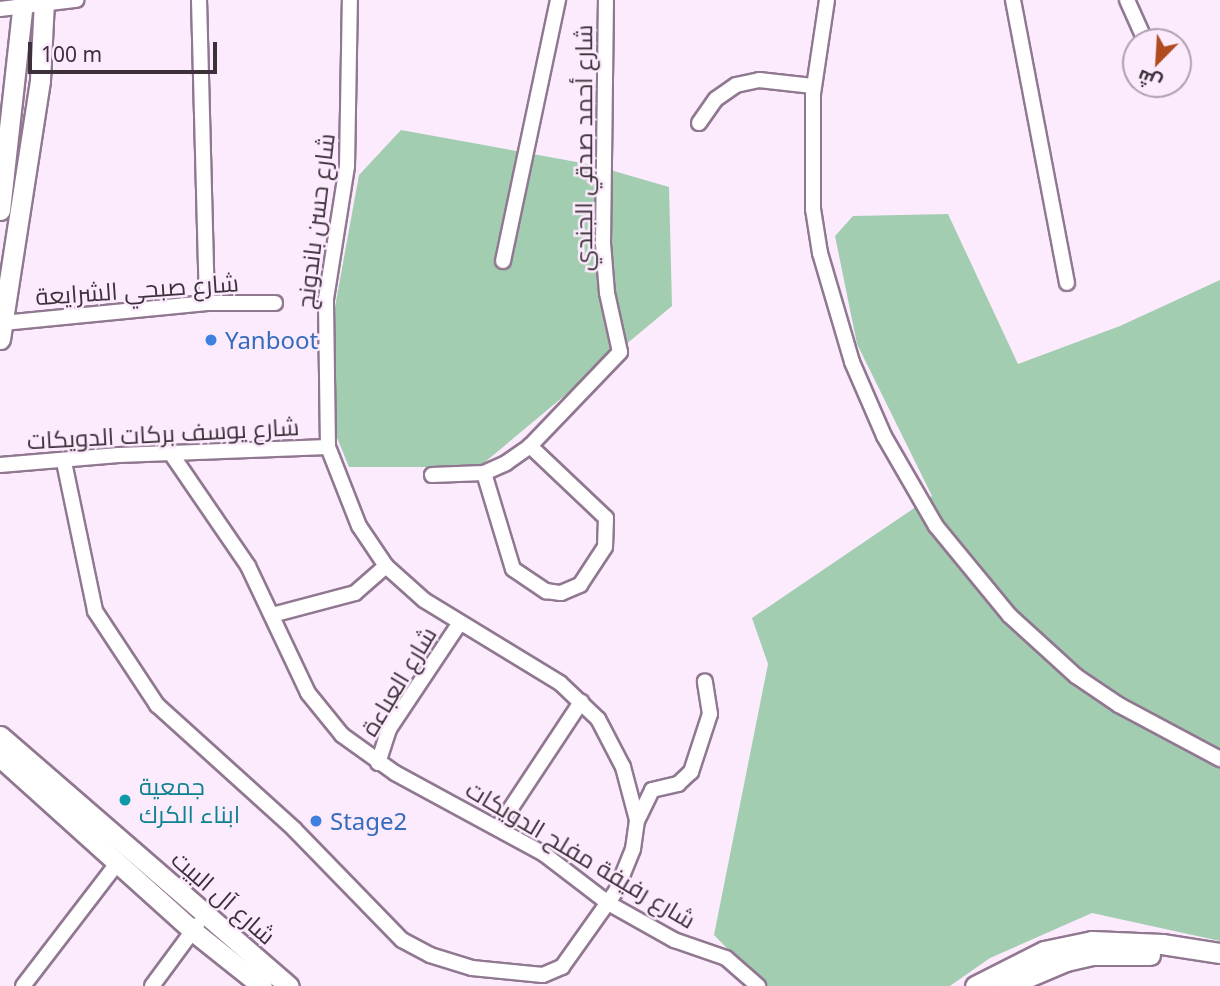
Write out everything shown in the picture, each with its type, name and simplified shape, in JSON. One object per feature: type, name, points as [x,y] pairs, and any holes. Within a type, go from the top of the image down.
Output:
[{"type":"street","points":[[0,9],[22,3],[76,0]]},
{"type":"street","points":[[199,0],[207,303]]},
{"type":"street","name":"شارع حسن باندونج","points":[[328,447],[326,299],[349,146],[349,0]]},
{"type":"street","points":[[503,261],[558,0]]},
{"type":"street","name":"شارع أحمد صدقي الجندي","points":[[432,475],[484,473],[530,446],[621,352],[608,303],[603,243],[606,0]]},
{"type":"street","points":[[827,0],[813,86],[811,176],[820,253],[852,362],[909,482],[966,566],[1047,651],[1119,705],[1220,759]]},
{"type":"street","points":[[1013,0],[1067,283]]},
{"type":"street","points":[[1127,0],[1140,28]]},
{"type":"street","points":[[2,331],[40,80],[43,2]]},
{"type":"street","points":[[0,210],[22,3]]},
{"type":"street","points":[[699,122],[716,99],[736,85],[759,80],[813,86]]},
{"type":"street","name":"شارع صبحي الشرايعة","points":[[2,331],[207,303],[275,303]]},
{"type":"street","points":[[484,473],[513,569],[546,591],[561,593],[580,585],[605,547],[606,517],[530,446]]},
{"type":"street","points":[[328,447],[359,526],[386,566],[459,624],[536,666],[581,702],[614,747],[637,820]]},
{"type":"street","name":"شارع يوسف بركات الدويكات","points":[[0,465],[170,452],[328,447]]},
{"type":"street","name":"شارع رفيفة مفلح الدويكات","points":[[170,452],[225,527],[272,615],[308,693],[323,714],[378,762],[499,826],[608,903],[684,944],[726,958],[758,986]]},
{"type":"street","points":[[64,462],[94,611],[157,705],[294,829],[402,940],[453,963],[544,980],[562,967],[608,903],[629,861],[637,820],[652,790],[678,784],[691,772],[710,714],[705,681]]},
{"type":"street","points":[[272,615],[355,593],[386,566]]},
{"type":"street","name":"شارع العباءة","points":[[378,762],[388,729],[459,624]]},
{"type":"street","points":[[499,826],[581,702]]},
{"type":"street","name":"شارع آل البيت","points":[[0,736],[289,986]]},
{"type":"street","name":"شارع آل البيت","points":[[0,758],[193,931],[262,986]]},
{"type":"street","points":[[23,986],[118,862]]},
{"type":"street","points":[[152,986],[206,913]]},
{"type":"street","points":[[975,986],[1044,951],[1092,941],[1162,944],[1220,953]]},
{"type":"street","points":[[1007,986],[1038,970],[1093,955],[1164,956],[1220,964]]},
{"type":"green space","points":[[401,130],[593,165],[669,187],[672,306],[479,467],[349,467],[333,428],[329,340],[359,175]]},
{"type":"green space","points":[[948,214],[1018,364],[1120,326],[1220,280],[1220,941],[1092,913],[990,958],[950,986],[764,986],[714,935],[768,664],[752,618],[932,496],[857,344],[835,236],[853,216]]},
{"type":"place","name":"Yanboot","points":[[211,340]]},
{"type":"place","name":"جمعية ابناء الكرك","points":[[125,800]]},
{"type":"place","name":"Stage2","points":[[316,821]]}]
